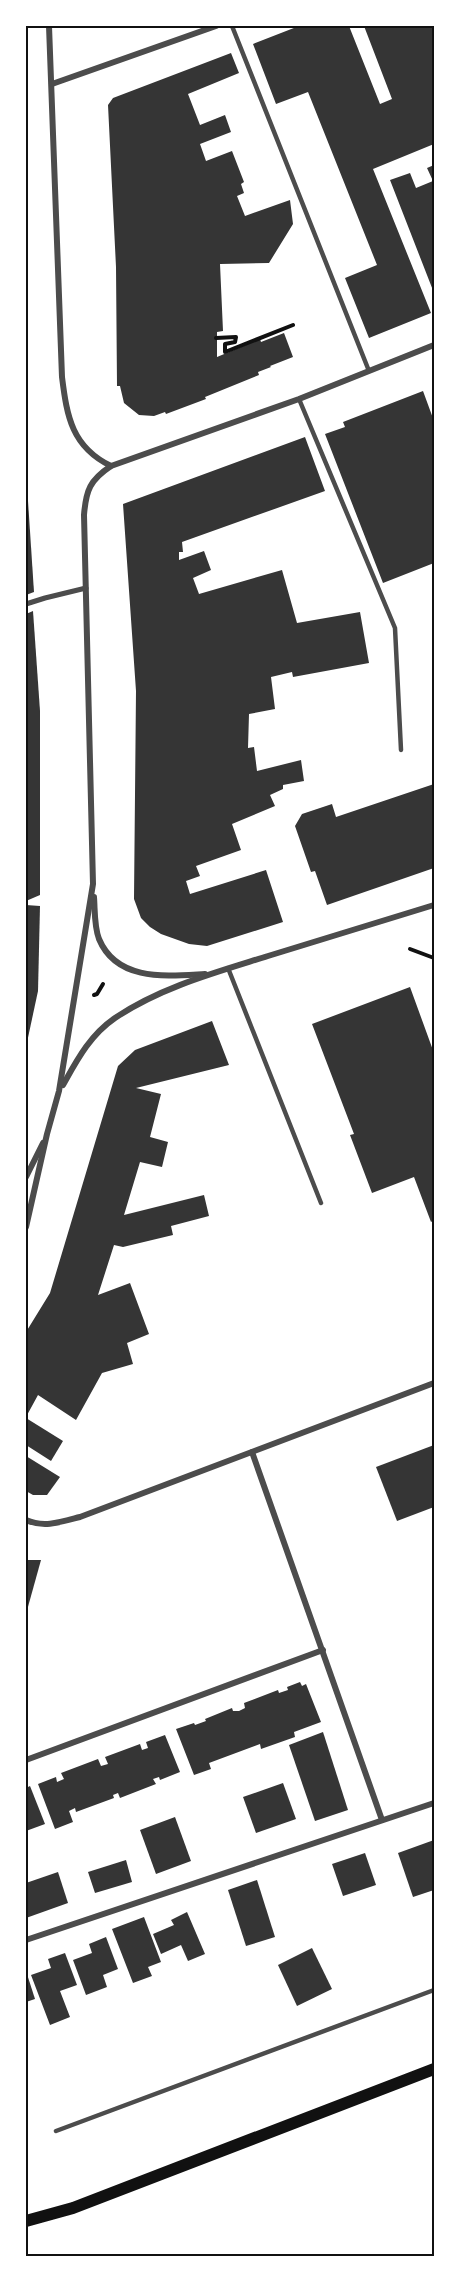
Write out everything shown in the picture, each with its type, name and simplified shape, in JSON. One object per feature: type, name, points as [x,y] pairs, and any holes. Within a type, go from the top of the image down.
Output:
[{"type":"main road","points":[[26,2221],[73,2208],[435,2069]]},
{"type":"street","points":[[50,26],[61,366],[66,409],[74,432],[87,450],[95,458],[111,466]]},
{"type":"street","points":[[52,84],[216,26]]},
{"type":"street","points":[[209,974],[147,974],[131,971],[117,963],[106,952],[98,937],[93,884],[84,515],[86,499],[92,482],[111,466],[299,399],[434,345]]},
{"type":"street","points":[[26,604],[86,588]]},
{"type":"street","points":[[26,1227],[59,1091],[93,884]]},
{"type":"street","points":[[59,1091],[83,1049],[115,1018],[155,997],[209,974],[435,905]]},
{"type":"street","points":[[26,1177],[47,1134]]},
{"type":"street","points":[[26,1520],[51,1525],[80,1517],[435,1383]]},
{"type":"street","points":[[252,1452],[382,1820]]},
{"type":"street","points":[[26,1760],[322,1650]]},
{"type":"street","points":[[26,1940],[435,1803]]},
{"type":"lane","points":[[232,26],[369,371]]},
{"type":"lane","points":[[299,399],[395,628],[401,750]]},
{"type":"lane","points":[[228,968],[321,1203]]},
{"type":"lane","points":[[56,2131],[435,1990]]},
{"type":"path","points":[[216,338],[236,337],[236,342],[225,344],[225,352],[293,325]]},
{"type":"path","points":[[410,950],[435,958]]},
{"type":"path","points":[[91,995],[97,994],[103,984]]},
{"type":"path","points":[[97,994],[102,1001]]},
{"type":"building","points":[[299,26],[349,26],[380,104],[392,99],[364,26],[434,26],[434,144],[373,169],[431,313],[369,338],[345,278],[377,265],[308,92],[276,104],[253,44]]},
{"type":"building","points":[[231,53],[239,73],[188,94],[200,125],[225,115],[231,132],[200,144],[206,161],[232,151],[244,182],[241,184],[244,193],[237,196],[245,216],[290,200],[293,224],[269,263],[220,264],[223,331],[217,332],[217,357],[260,339],[261,342],[284,333],[293,357],[258,372],[259,375],[205,397],[206,399],[166,414],[165,412],[154,416],[139,415],[124,403],[120,386],[117,386],[116,267],[108,105],[113,98]]},
{"type":"building","points":[[434,165],[434,293],[390,180],[410,173],[416,188],[433,181],[427,168]]},
{"type":"building","points":[[423,391],[434,421],[434,563],[383,583],[325,434],[345,427],[343,422]]},
{"type":"building","points":[[305,437],[325,491],[182,542],[183,552],[179,552],[179,560],[204,551],[211,570],[193,578],[199,594],[282,570],[297,623],[360,612],[369,663],[293,677],[292,672],[271,677],[275,709],[249,714],[248,748],[254,747],[257,771],[301,760],[304,781],[283,785],[283,789],[270,795],[275,806],[232,824],[241,850],[196,866],[200,876],[186,881],[190,894],[266,870],[283,922],[207,946],[189,944],[161,934],[150,927],[141,918],[134,899],[136,691],[123,504]]},
{"type":"building","points":[[26,494],[34,592],[26,595]]},
{"type":"building","points":[[33,611],[40,711],[40,895],[26,901],[26,614]]},
{"type":"building","points":[[434,784],[434,868],[327,905],[315,871],[311,872],[295,826],[302,814],[332,804],[336,817]]},
{"type":"building","points":[[26,905],[40,906],[38,991],[26,1047]]},
{"type":"building","points":[[410,987],[434,1053],[434,1220],[431,1222],[414,1177],[372,1193],[350,1135],[354,1134],[312,1024]]},
{"type":"building","points":[[212,1021],[229,1065],[136,1088],[161,1094],[150,1137],[168,1142],[162,1167],[140,1162],[124,1215],[204,1195],[209,1216],[171,1226],[173,1235],[123,1247],[114,1245],[98,1295],[130,1283],[149,1334],[127,1343],[133,1364],[102,1373],[76,1420],[38,1395],[26,1417],[26,1332],[50,1293],[118,1066],[135,1050]]},
{"type":"building","points":[[26,1418],[63,1441],[51,1461],[26,1445]]},
{"type":"building","points":[[434,1445],[434,1507],[397,1521],[376,1467]]},
{"type":"building","points":[[26,1456],[60,1477],[47,1495],[33,1495],[26,1491]]},
{"type":"building","points":[[26,1560],[41,1560],[26,1614]]},
{"type":"building","points":[[300,1682],[302,1686],[306,1684],[321,1722],[294,1732],[295,1737],[261,1749],[260,1744],[209,1763],[211,1769],[194,1775],[176,1729],[206,1721],[205,1719],[232,1708],[233,1711],[239,1711],[245,1708],[244,1703],[278,1690],[279,1693],[288,1690],[287,1687]]},
{"type":"building","points":[[323,1732],[348,1810],[315,1821],[289,1745]]},
{"type":"building","points":[[165,1735],[180,1772],[160,1780],[159,1777],[153,1779],[156,1784],[120,1798],[118,1793],[113,1795],[114,1798],[76,1812],[75,1808],[69,1811],[73,1822],[55,1829],[38,1784],[56,1777],[57,1782],[64,1779],[61,1773],[98,1759],[101,1766],[108,1764],[105,1757],[140,1744],[142,1750],[148,1748],[146,1742]]},
{"type":"building","points":[[283,1783],[296,1819],[256,1833],[243,1797]]},
{"type":"building","points":[[30,1786],[45,1824],[26,1831],[26,1788]]},
{"type":"building","points":[[175,1817],[191,1861],[156,1874],[140,1830]]},
{"type":"building","points":[[434,1840],[434,1890],[413,1897],[398,1853]]},
{"type":"building","points":[[365,1853],[376,1885],[343,1896],[332,1864]]},
{"type":"building","points":[[126,1860],[132,1882],[95,1893],[88,1872]]},
{"type":"building","points":[[58,1872],[68,1903],[26,1918],[26,1883]]},
{"type":"building","points":[[257,1880],[275,1937],[246,1946],[228,1890]]},
{"type":"building","points":[[187,1912],[205,1954],[188,1961],[181,1945],[161,1954],[153,1934],[174,1925],[171,1920]]},
{"type":"building","points":[[144,1917],[161,1962],[148,1967],[152,1976],[133,1983],[112,1929]]},
{"type":"building","points":[[106,1937],[118,1969],[103,1975],[107,1987],[86,1995],[73,1960],[92,1953],[89,1944]]},
{"type":"building","points":[[312,1948],[332,1989],[297,2006],[278,1965]]},
{"type":"building","points":[[65,1953],[77,1985],[60,1991],[70,2017],[50,2025],[31,1975],[51,1968],[48,1959]]},
{"type":"building","points":[[26,1971],[35,1999],[26,2002]]}]
